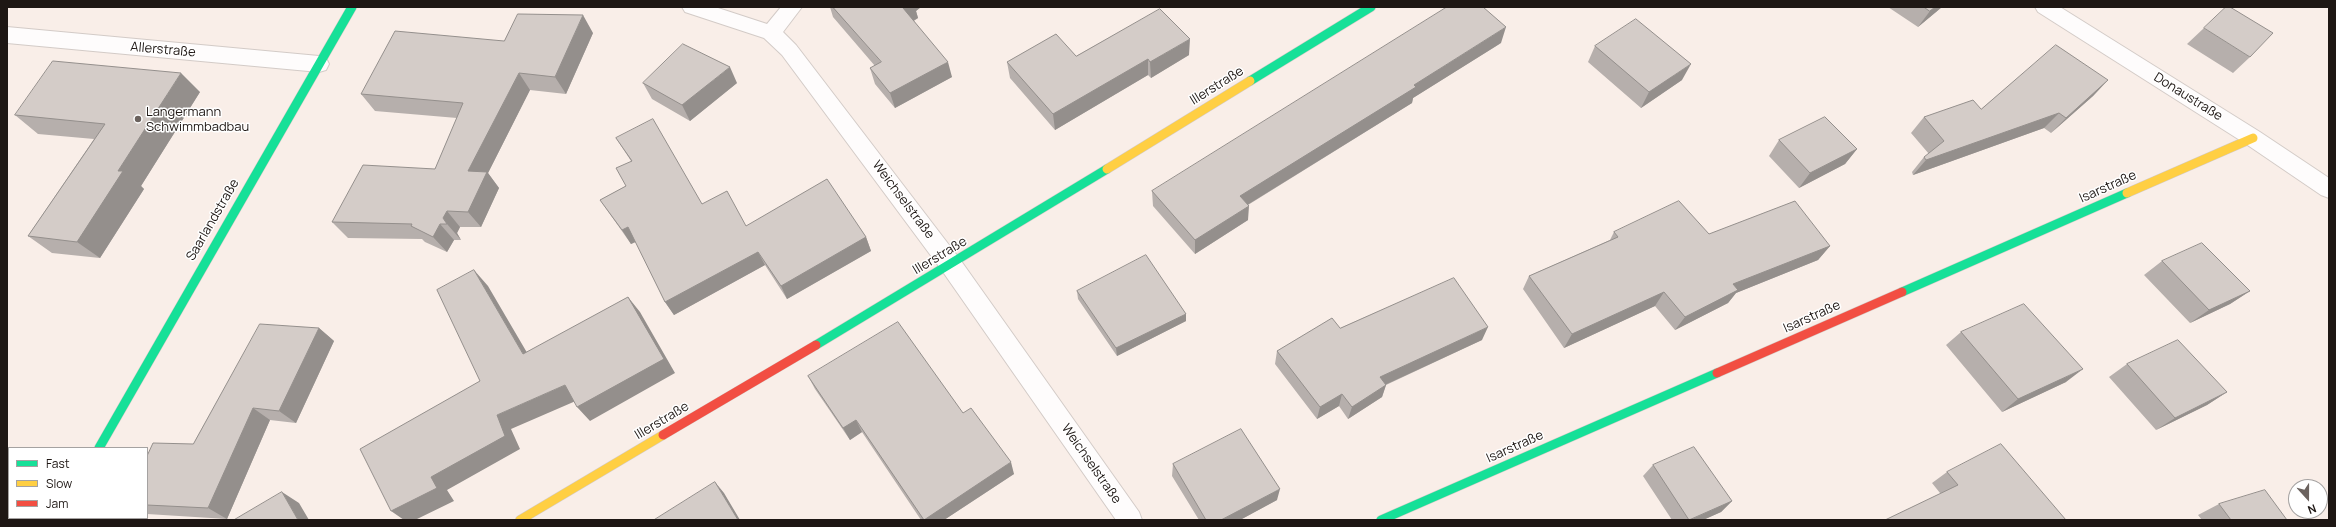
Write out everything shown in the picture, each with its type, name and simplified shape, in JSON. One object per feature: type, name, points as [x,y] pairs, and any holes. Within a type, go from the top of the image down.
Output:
[{"type":"street","name":"Saarlandstraße","points":[[100,447],[352,7]]},
{"type":"street","name":"Weichselstraße","points":[[692,7],[771,33],[789,50],[808,73],[951,265],[1130,520]]},
{"type":"street","points":[[771,33],[792,7]]},
{"type":"street","name":"Illerstraße","points":[[520,520],[951,265],[1371,7]]},
{"type":"street","name":"Donaustraße","points":[[2045,7],[2253,138],[2329,189]]},
{"type":"street","name":"Allerstraße","points":[[7,35],[319,64]]},
{"type":"street","name":"Isarstraße","points":[[1381,520],[2253,138]]},
{"type":"building","points":[[833,7],[905,7],[903,8],[948,62],[890,93],[870,68],[881,62]]},
{"type":"building","points":[[1447,7],[1483,7],[1506,27],[1414,85],[1416,87],[1240,196],[1249,206],[1195,240],[1152,191]]},
{"type":"building","points":[[1924,7],[1935,7],[1930,11]]},
{"type":"building","points":[[2226,7],[2230,7],[2273,33],[2250,57],[2204,28]]},
{"type":"building","points":[[1160,9],[1190,39],[1150,62],[1148,59],[1053,114],[1007,62],[1056,34],[1076,56]]},
{"type":"building","points":[[518,14],[583,15],[555,77],[519,73],[468,171],[487,172],[468,212],[447,211],[443,218],[447,224],[440,224],[433,237],[411,226],[412,224],[332,222],[363,165],[435,169],[463,103],[361,94],[395,31],[504,41]]},
{"type":"building","points":[[1636,19],[1691,64],[1649,92],[1595,46]]},
{"type":"building","points":[[683,44],[730,67],[682,105],[643,83]]},
{"type":"building","points":[[2056,45],[2108,80],[2066,118],[2059,113],[1926,160],[1924,157],[1944,141],[1924,117],[1973,100],[1981,109]]},
{"type":"building","points":[[53,61],[181,73],[118,171],[123,171],[77,242],[28,236],[105,124],[15,115]]},
{"type":"building","points":[[1825,117],[1857,149],[1810,173],[1779,140]]},
{"type":"building","points":[[653,119],[702,204],[727,191],[746,226],[827,179],[866,237],[781,286],[758,252],[665,302],[628,227],[622,230],[600,200],[626,186],[616,168],[632,161],[616,138]]},
{"type":"building","points":[[1679,201],[1709,234],[1795,201],[1830,246],[1733,284],[1738,290],[1685,317],[1664,292],[1572,334],[1529,276],[1618,237],[1614,232]]},
{"type":"building","points":[[2202,243],[2250,291],[2209,310],[2162,261]]},
{"type":"building","points":[[1146,255],[1186,314],[1116,348],[1077,291]]},
{"type":"building","points":[[474,270],[523,354],[628,297],[664,359],[577,407],[565,385],[497,415],[505,436],[431,477],[437,488],[391,511],[360,449],[480,381],[437,290]]},
{"type":"building","points":[[1454,278],[1488,327],[1380,377],[1386,385],[1352,407],[1342,394],[1320,407],[1277,351],[1332,318],[1340,328]]},
{"type":"building","points":[[2024,304],[2083,369],[2018,399],[1961,332]]},
{"type":"building","points":[[898,322],[963,413],[971,408],[1011,462],[924,520],[856,420],[843,428],[808,376]]},
{"type":"building","points":[[260,324],[319,328],[279,411],[253,408],[208,508],[148,505],[148,454],[153,443],[193,444]]},
{"type":"building","points":[[2178,340],[2227,392],[2175,418],[2127,364]]},
{"type":"building","points":[[1241,429],[1280,489],[1221,520],[1206,520],[1173,464]]},
{"type":"building","points":[[2001,444],[2066,520],[1885,520],[1958,485],[1947,472]]},
{"type":"building","points":[[1694,447],[1732,501],[1689,520],[1653,465]]},
{"type":"building","points":[[715,482],[738,520],[654,520]]},
{"type":"building","points":[[2265,490],[2287,520],[2231,520],[2219,504]]},
{"type":"building","points":[[282,492],[298,520],[234,520]]},
{"type":"traffic: fast","points":[[100,447],[352,7]]},
{"type":"traffic: fast","points":[[1250,81],[1371,7]]},
{"type":"traffic: fast","points":[[816,345],[1107,169]]},
{"type":"traffic: fast","points":[[1902,292],[2127,193]]},
{"type":"traffic: fast","points":[[1381,520],[1717,373]]},
{"type":"traffic: slow","points":[[1107,169],[1250,81]]},
{"type":"traffic: slow","points":[[2127,193],[2253,138]]},
{"type":"traffic: slow","points":[[520,520],[663,435]]},
{"type":"traffic: jam","points":[[1717,373],[1902,292]]},
{"type":"traffic: jam","points":[[663,435],[816,345]]},
{"type":"place","name":"Langermann Schwimmbadbau","points":[[138,119]]}]
